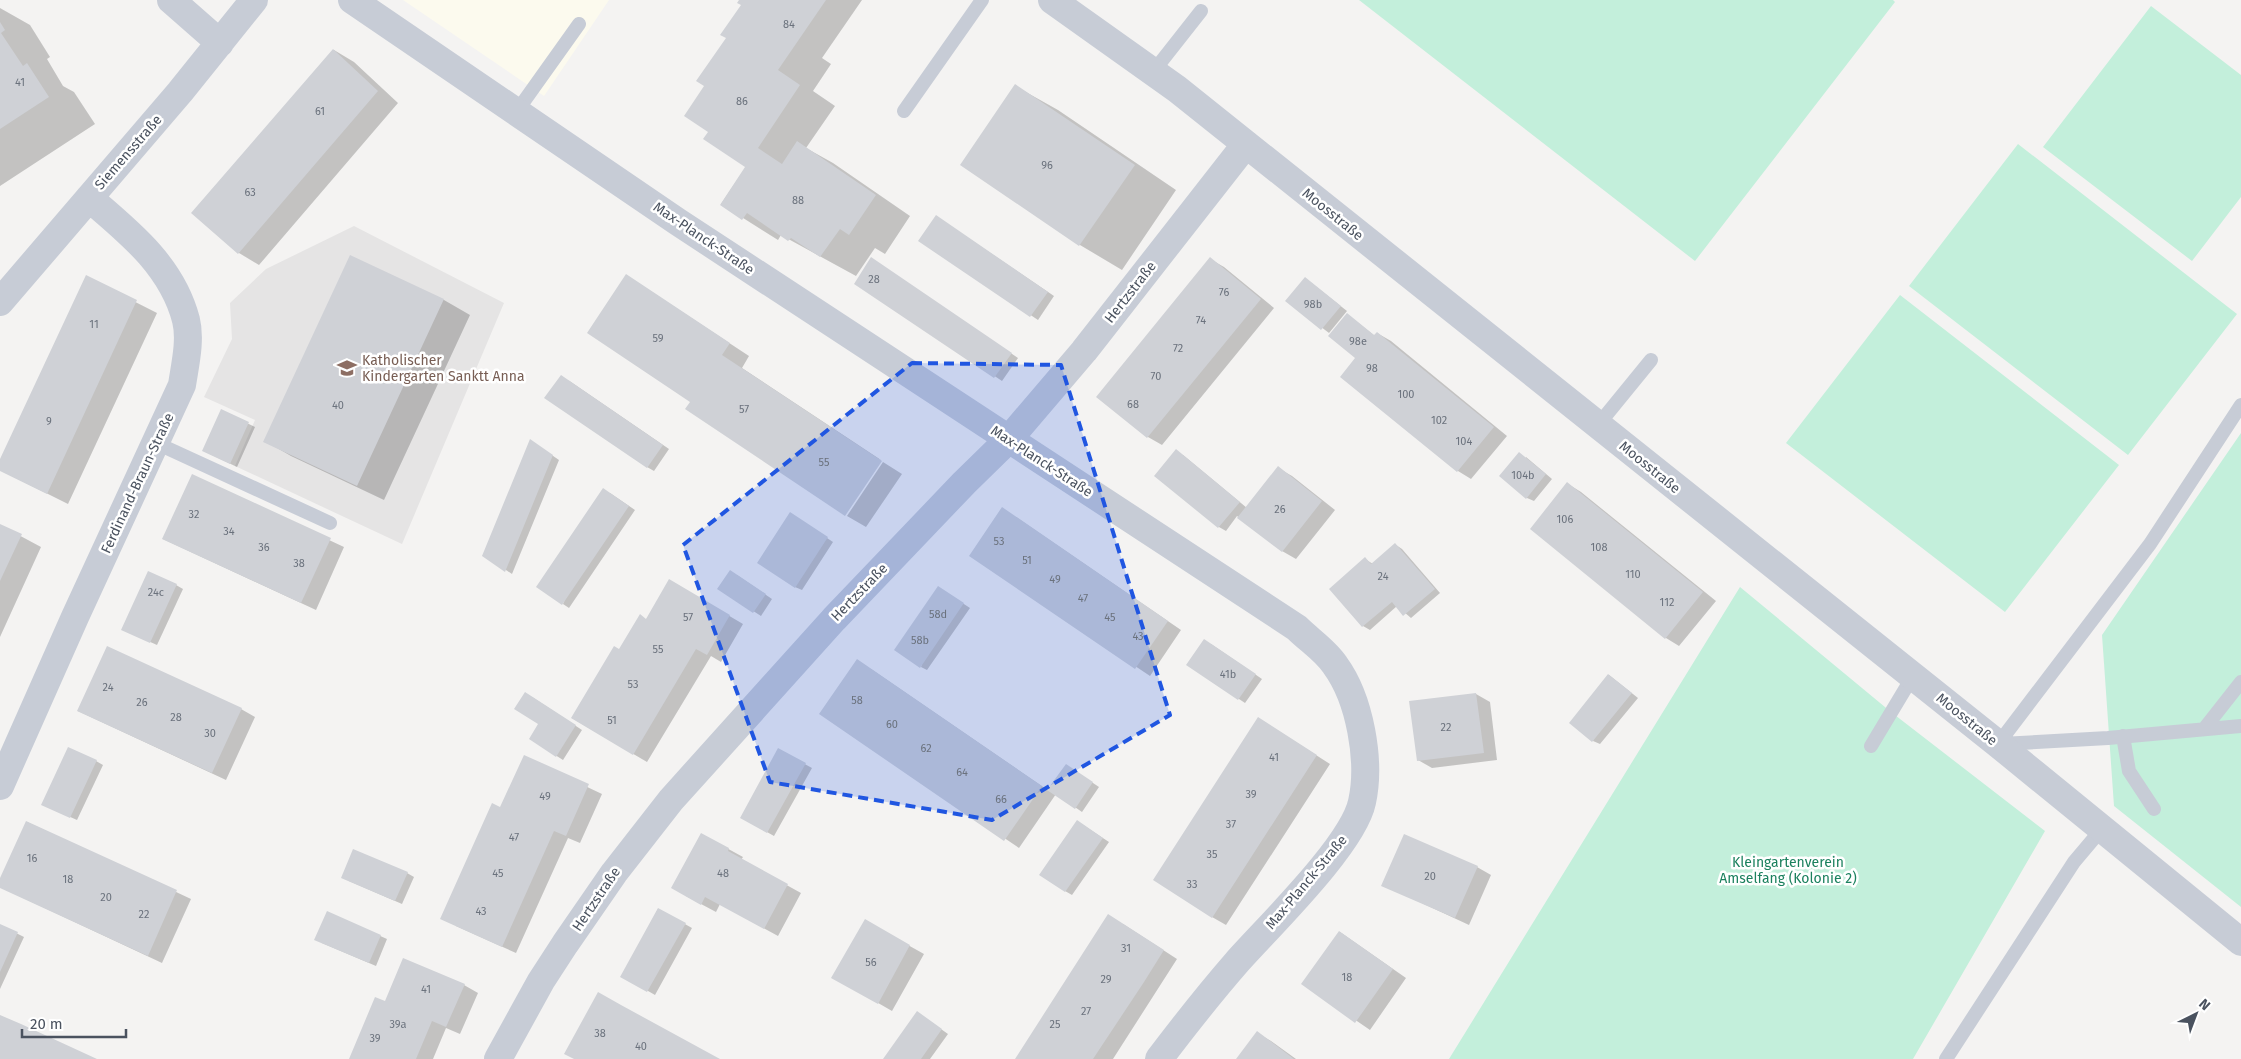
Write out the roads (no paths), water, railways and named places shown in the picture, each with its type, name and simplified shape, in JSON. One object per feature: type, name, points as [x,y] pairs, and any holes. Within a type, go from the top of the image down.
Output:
[{"type":"street","points":[[171,0],[220,43]]},
{"type":"street","name":"Siemensstraße","points":[[0,302],[220,43],[254,0]]},
{"type":"street","name":"Max-Planck-Straße","points":[[352,0],[678,222],[1297,628],[1335,664],[1357,710],[1366,760],[1362,803],[1348,833],[1319,870],[1235,964],[1158,1059]]},
{"type":"street","name":"Moosstraße","points":[[1052,0],[1153,72],[1246,144],[1998,744],[2101,830],[2241,942]]},
{"type":"street","name":"Hertzstraße","points":[[498,1059],[558,955],[614,873],[671,800],[834,619],[964,483],[1009,439],[1084,351],[1246,144]]},
{"type":"street","name":"Ferdinand-Braun-Straße","points":[[0,786],[75,617],[182,385],[187,350],[186,321],[171,281],[143,244],[89,198]]},
{"type":"lane","points":[[904,111],[982,0]]},
{"type":"lane","points":[[1153,72],[1201,10]]},
{"type":"lane","points":[[517,111],[579,24]]},
{"type":"lane","points":[[1598,425],[1650,360]]},
{"type":"lane","points":[[1998,744],[2150,544],[2241,406]]},
{"type":"lane","points":[[156,443],[330,523]]},
{"type":"lane","points":[[1870,746],[1913,676]]},
{"type":"lane","points":[[2204,729],[2241,682]]},
{"type":"lane","points":[[1998,744],[2241,726]]},
{"type":"lane","points":[[2124,736],[2128,771],[2154,809]]},
{"type":"lane","points":[[1946,1059],[2074,862],[2101,830]]},
{"type":"place","name":"Katholischer Kindergarten Sanktt Anna","points":[[347,368]]},
{"type":"park label","name":"Kleingartenverein Amselfang (Kolonie 2)","points":[[1788,870]]}]
